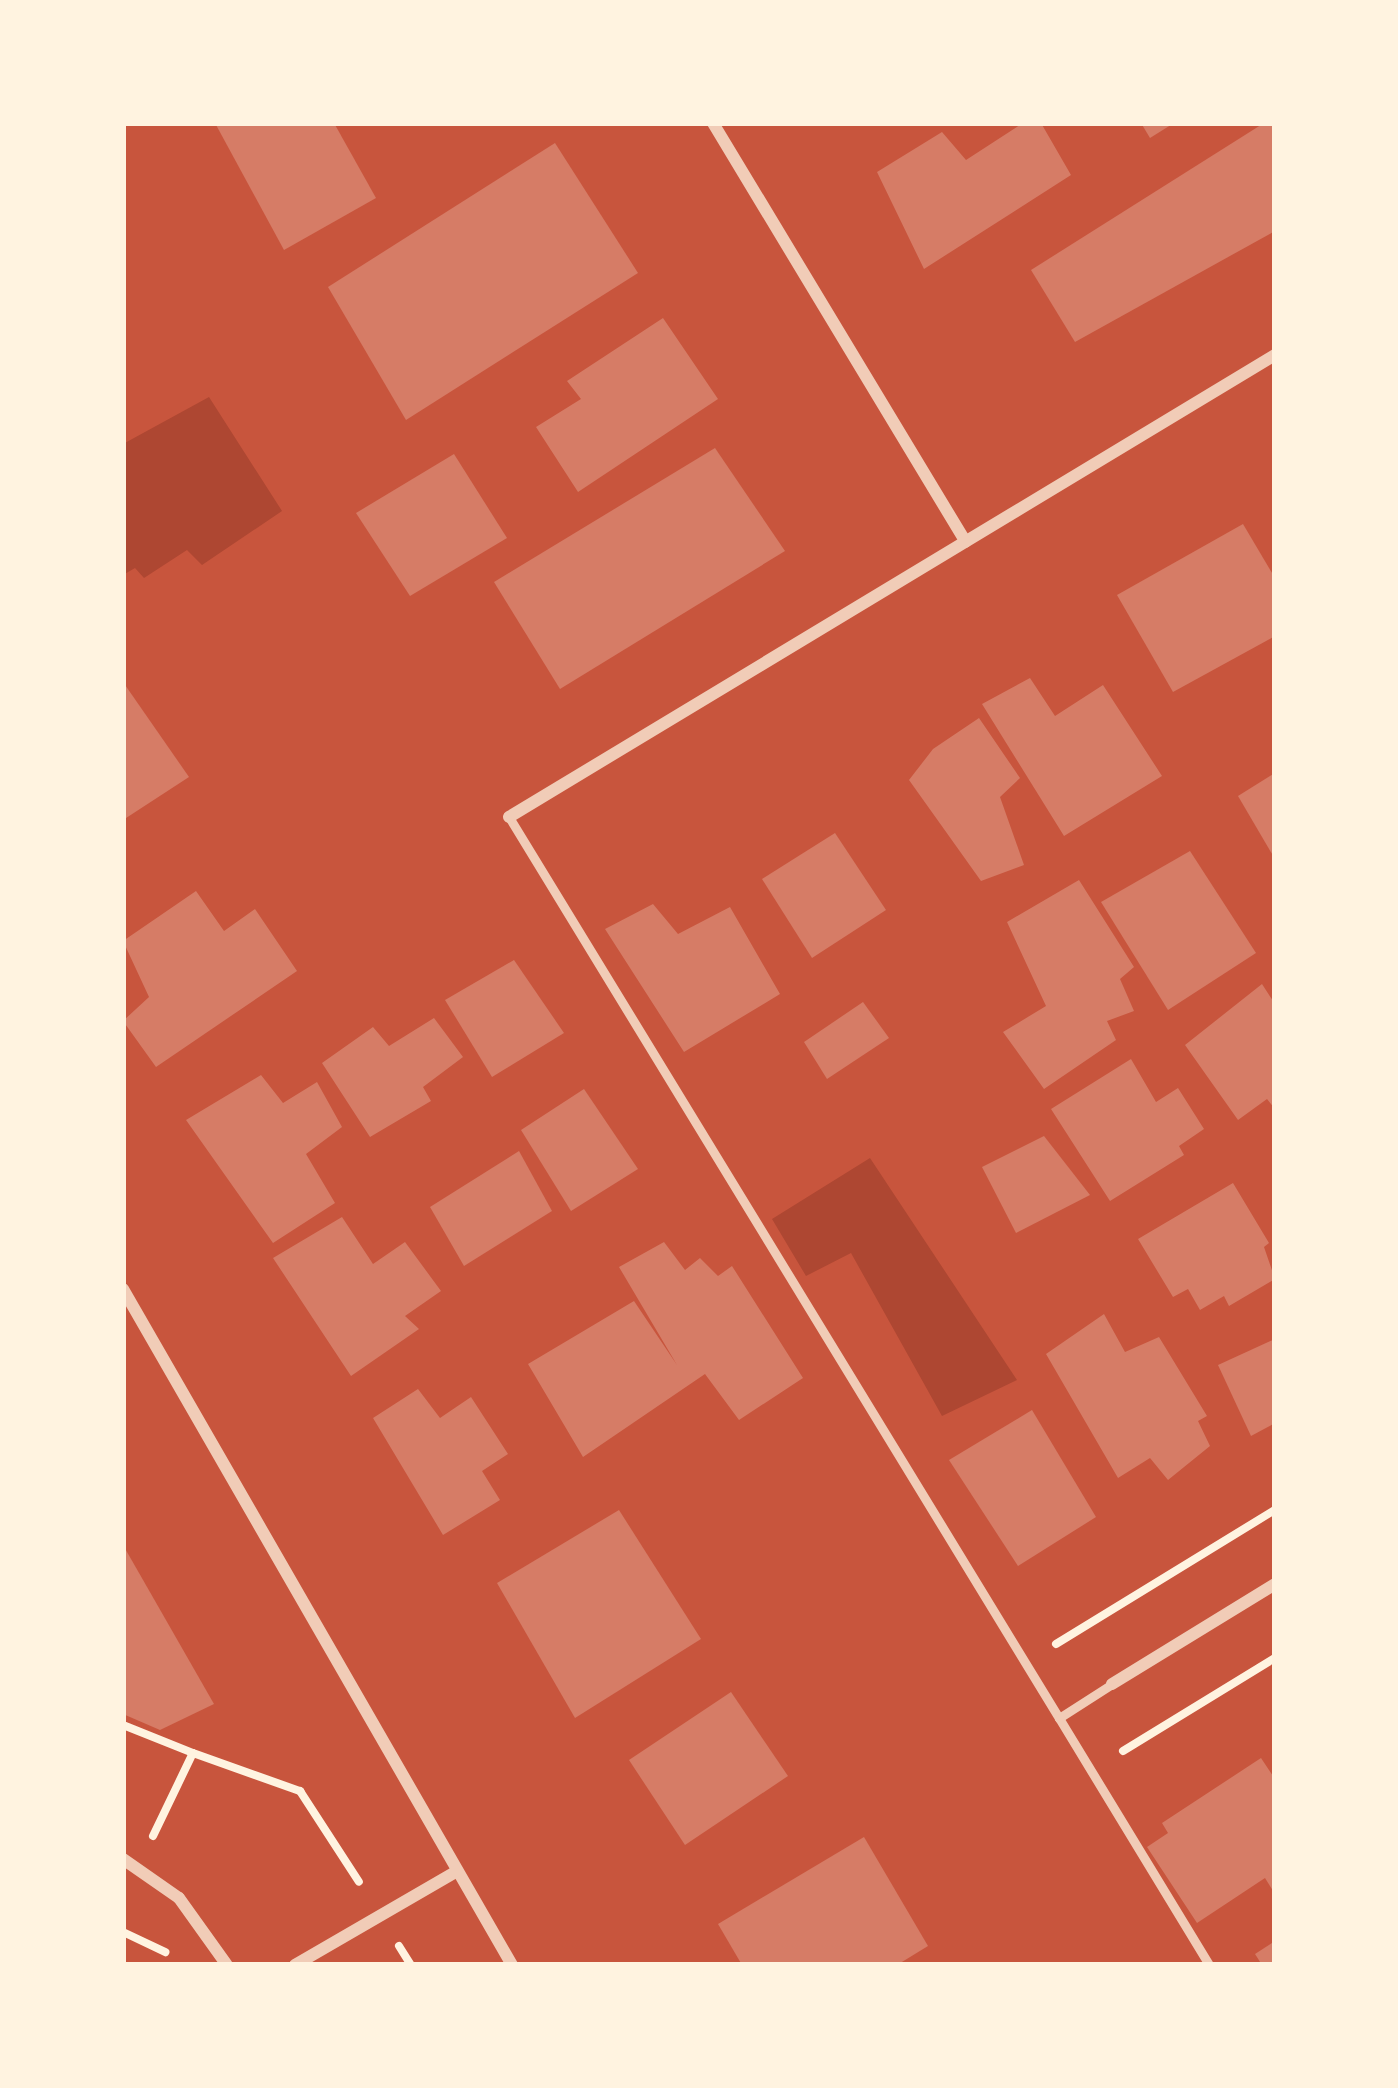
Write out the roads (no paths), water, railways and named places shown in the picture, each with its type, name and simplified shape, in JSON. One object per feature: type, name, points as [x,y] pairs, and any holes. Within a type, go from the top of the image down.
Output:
[{"type":"street","points":[[713,123],[966,542]]},
{"type":"street","points":[[509,817],[1275,356]]},
{"type":"street","points":[[123,1288],[512,1965]]},
{"type":"street","points":[[1112,1684],[1275,1584]]},
{"type":"street","points":[[123,1859],[179,1898],[227,1965]]},
{"type":"street","points":[[295,1965],[457,1871]]},
{"type":"lane","points":[[509,817],[1209,1965]]},
{"type":"lane","points":[[1059,1718],[1112,1684]]}]
